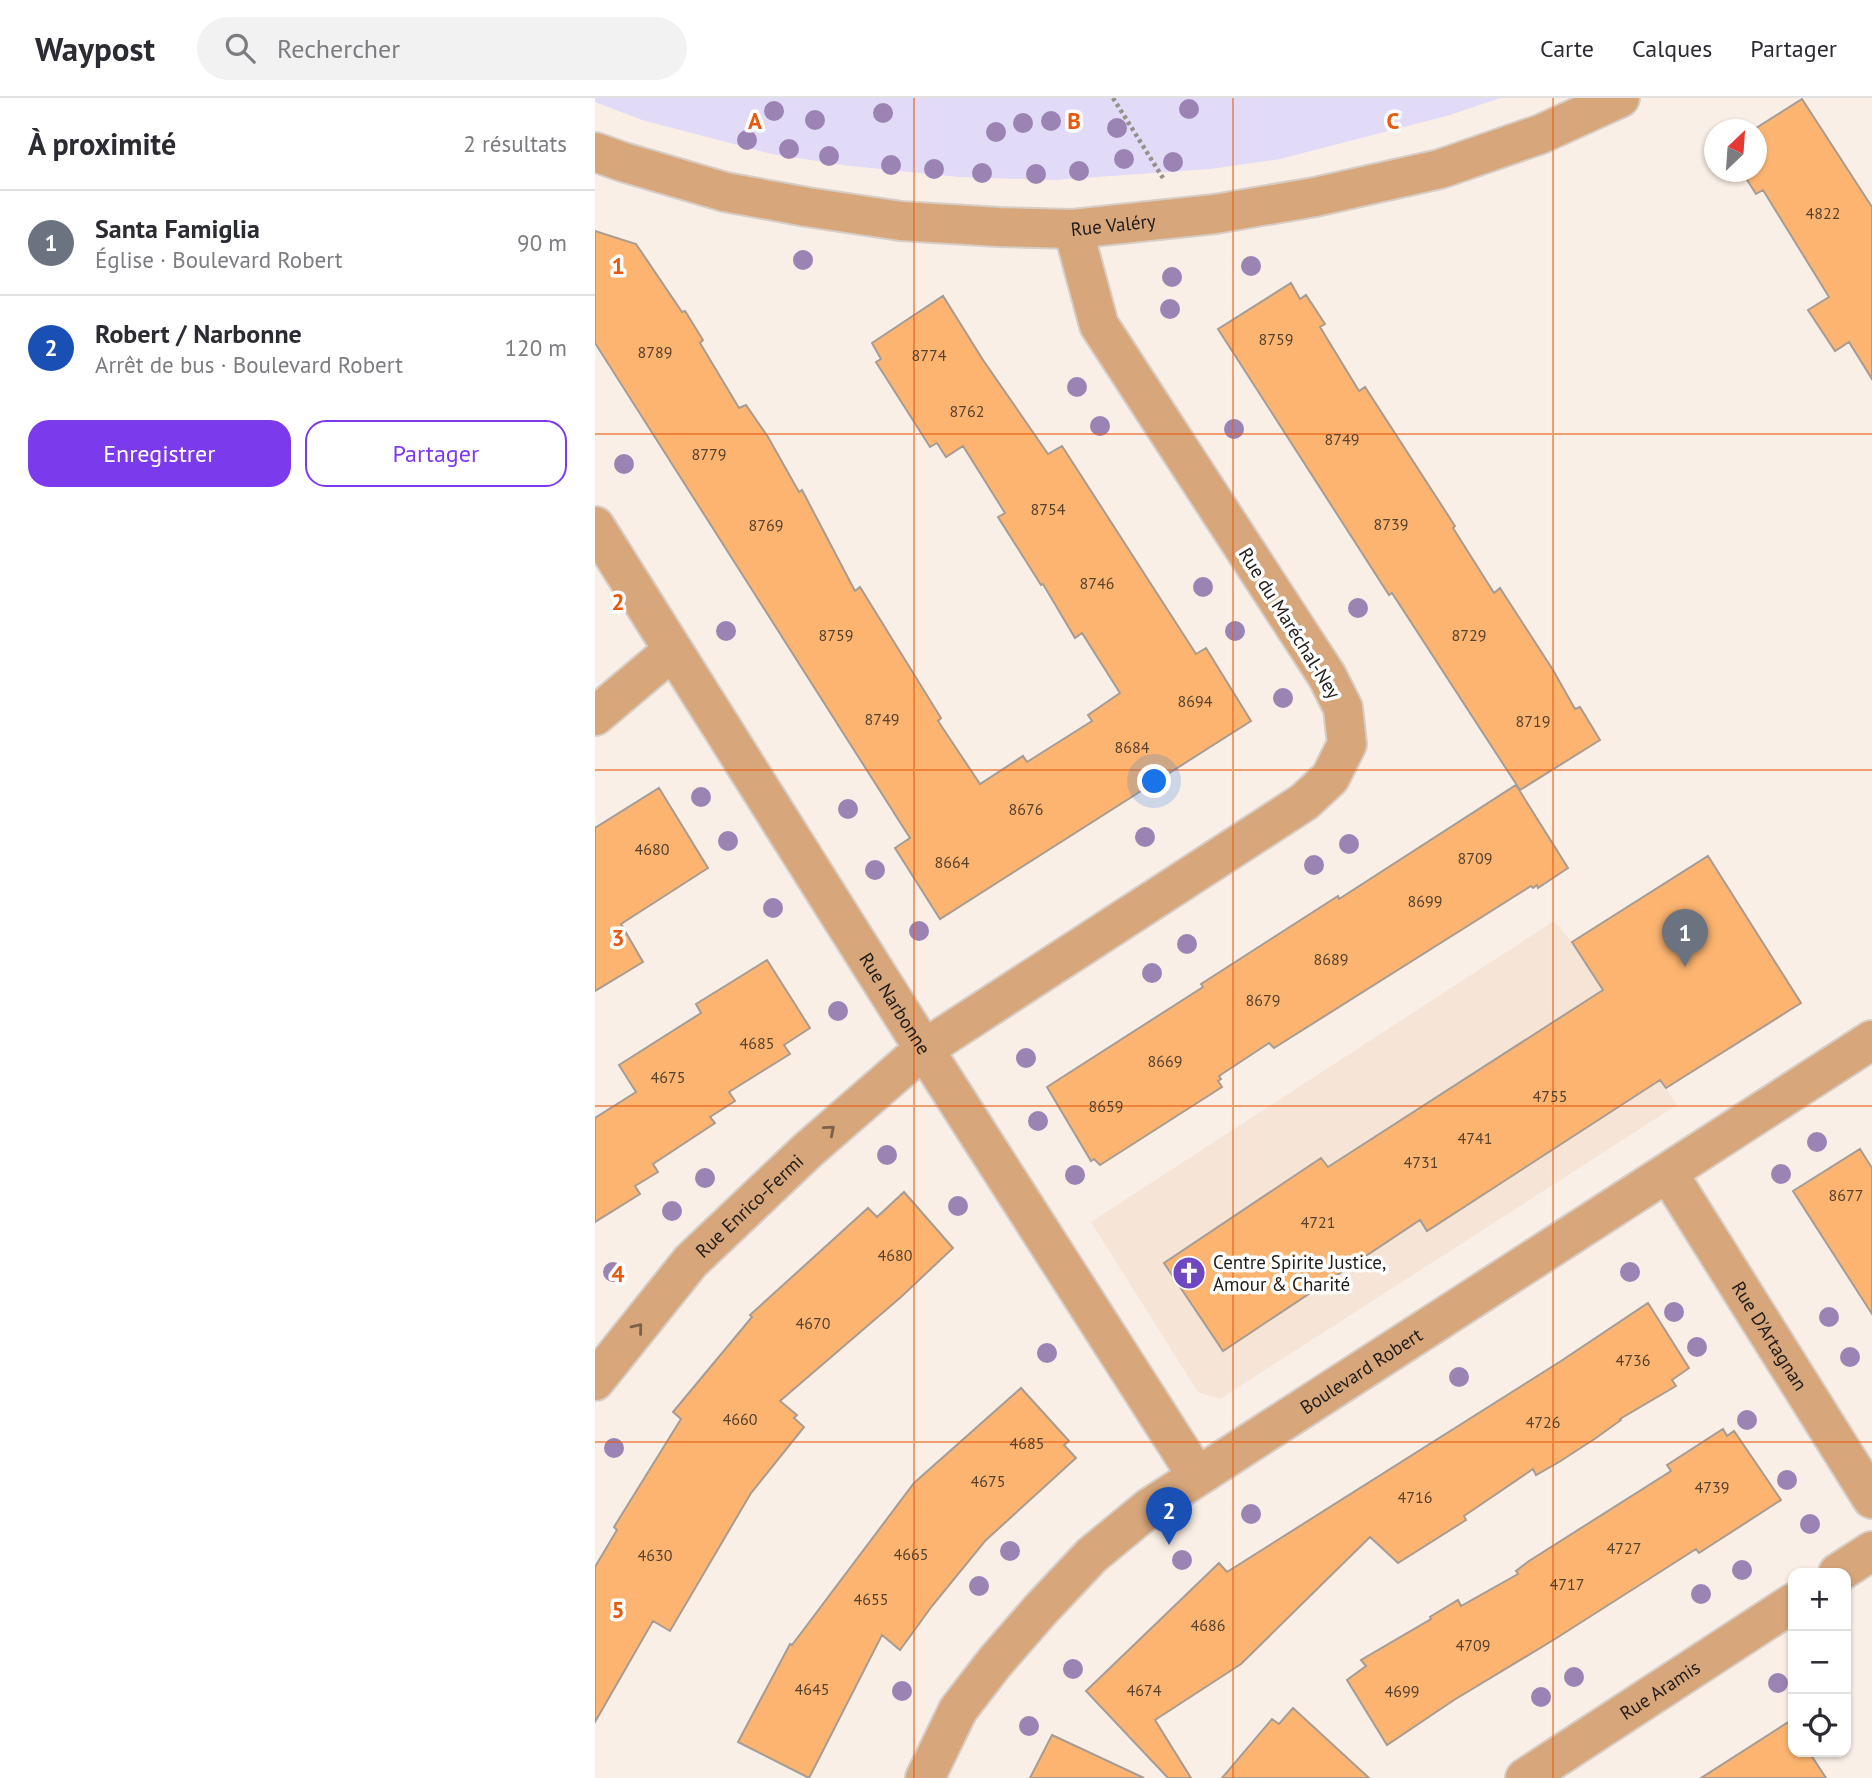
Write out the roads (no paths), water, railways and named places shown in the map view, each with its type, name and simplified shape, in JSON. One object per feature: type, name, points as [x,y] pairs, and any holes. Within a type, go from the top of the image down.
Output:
[{"type":"street","name":"Rue Valéry","points":[[595,152],[725,192],[807,207],[901,220],[999,228],[1073,229],[1188,217],[1315,197],[1440,169],[1541,134],[1620,98]]},
{"type":"street","name":"Rue du Maréchal-Ney","points":[[924,1049],[1304,802],[1330,778],[1347,744],[1343,708],[1327,676],[1100,325],[1073,229]]},
{"type":"street","name":"Rue Narbonne","points":[[595,526],[1197,1476]]},
{"type":"street","points":[[595,716],[672,650]]},
{"type":"street","name":"Boulevard Robert","points":[[925,1778],[958,1710],[995,1662],[1092,1555],[1149,1508],[1872,1040]]},
{"type":"street","name":"Rue Enrico-Fermi","points":[[595,1381],[691,1261],[808,1150],[924,1049]]},
{"type":"street","name":"Rue D'Artagnan","points":[[1668,1173],[1872,1499]]},
{"type":"street","points":[[1846,1568],[1872,1551]]},
{"type":"street","name":"Rue Aramis","points":[[1525,1778],[1788,1606]]},
{"type":"place","name":"Santa Famiglia","points":[[1685,967]]},
{"type":"place","name":"Centre Spirite Justice, Amour & Charité","points":[[1189,1273]]},
{"type":"place","name":"Robert / Narbonne","points":[[1169,1545]]}]
